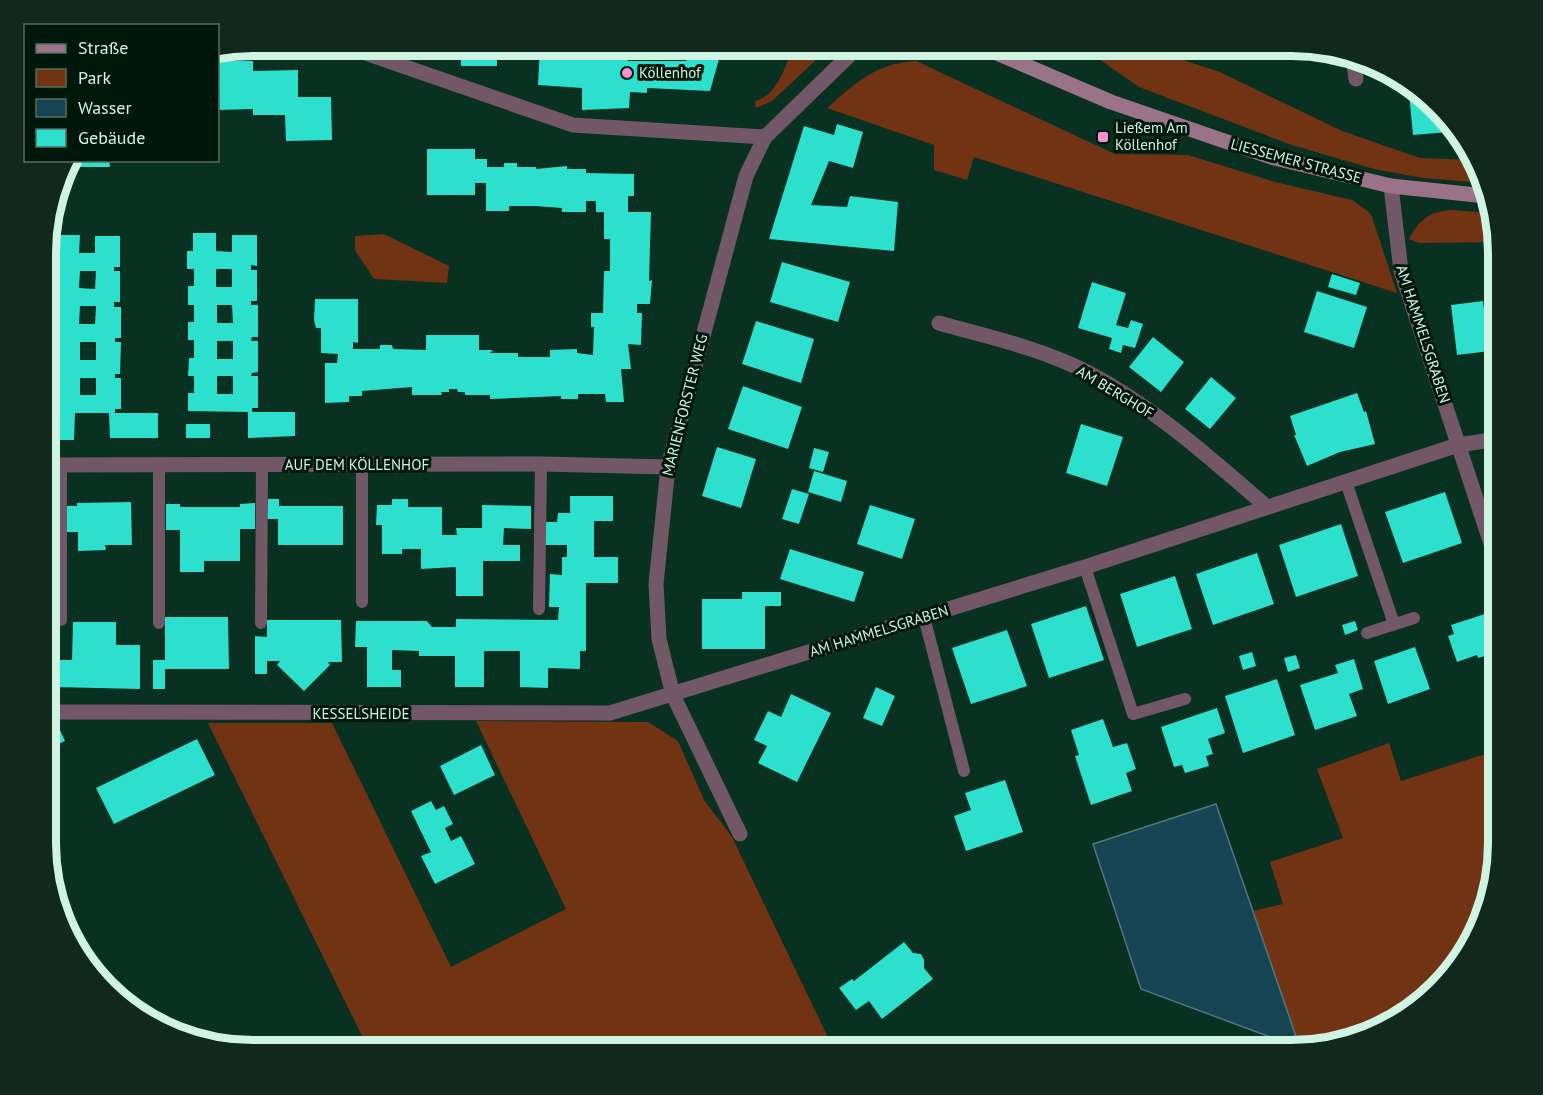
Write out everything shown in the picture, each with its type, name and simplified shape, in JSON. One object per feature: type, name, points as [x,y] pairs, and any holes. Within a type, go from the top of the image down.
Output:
[{"type":"street","points":[[374,56],[573,125],[765,137]]},
{"type":"street","name":"MARIENFORSTER WEG","points":[[740,834],[673,695],[660,639],[656,584],[668,467],[746,176],[765,137],[849,56]]},
{"type":"street","name":"LIESSEMER STRASSE","points":[[1004,56],[1111,102],[1271,157],[1390,186],[1479,195]]},
{"type":"street","points":[[1354,66],[1356,79]]},
{"type":"street","name":"AM HAMMELSGRABEN","points":[[1390,186],[1401,271],[1487,532]]},
{"type":"street","name":"AM BERGHOF","points":[[939,323],[1030,349],[1086,371],[1146,407],[1267,507]]},
{"type":"street","name":"AM HAMMELSGRABEN","points":[[673,695],[1085,567],[1458,445],[1487,441]]},
{"type":"street","name":"AUF DEM KÖLLENHOF","points":[[56,465],[541,464],[668,467]]},
{"type":"street","name":"KESSELSHEIDE","points":[[56,712],[610,713],[673,695]]},
{"type":"lane","points":[[539,609],[541,464]]},
{"type":"lane","points":[[362,465],[362,602]]},
{"type":"lane","points":[[159,466],[159,623]]},
{"type":"lane","points":[[261,623],[262,466]]},
{"type":"lane","points":[[1346,482],[1394,624]]},
{"type":"lane","points":[[56,509],[61,620]]},
{"type":"lane","points":[[1085,567],[1133,714],[1185,699]]},
{"type":"lane","points":[[924,617],[964,771]]},
{"type":"lane","points":[[1367,633],[1414,618]]},
{"type":"green space","points":[[789,56],[820,56],[772,101],[756,108],[755,101],[775,87]]},
{"type":"green space","points":[[1095,56],[1171,56],[1220,72],[1342,131],[1420,158],[1464,160],[1475,182],[1423,178],[1374,169],[1292,145],[1139,87]]},
{"type":"green space","points":[[916,61],[1115,154],[1188,155],[1275,182],[1352,200],[1369,212],[1372,217],[1397,293],[974,157],[967,180],[934,170],[934,145],[827,108],[857,82],[877,70]]},
{"type":"green space","points":[[1444,211],[1484,212],[1487,242],[1419,243],[1409,239],[1426,218]]},
{"type":"green space","points":[[384,234],[449,266],[447,283],[374,279],[355,250],[355,236]]},
{"type":"green space","points":[[476,721],[648,722],[678,741],[704,800],[732,837],[829,1040],[364,1039],[208,723],[332,723],[451,967],[566,909]]},
{"type":"green space","points":[[1389,743],[1401,781],[1487,754],[1487,856],[1484,881],[1473,918],[1447,963],[1430,982],[1400,1006],[1378,1019],[1329,1036],[1297,1040],[1253,911],[1283,904],[1270,862],[1343,838],[1317,769]]},
{"type":"water","points":[[1216,804],[1297,1040],[1278,1040],[1141,989],[1093,844]]},
{"type":"building","points":[[461,56],[497,56],[497,66],[461,66]]},
{"type":"building","name":"Köllenhof","points":[[539,56],[628,56],[628,61],[686,61],[687,56],[720,56],[710,91],[647,88],[647,93],[630,92],[629,108],[582,110],[582,88],[538,85]]},
{"type":"building","points":[[219,61],[253,61],[253,71],[298,70],[298,97],[331,97],[332,140],[286,141],[285,115],[253,115],[253,109],[219,110]]},
{"type":"building","points":[[1409,95],[1447,132],[1413,135]]},
{"type":"building","points":[[837,124],[863,132],[853,168],[829,161],[811,205],[847,207],[850,196],[898,202],[894,251],[769,239],[804,126],[834,135]]},
{"type":"building","points":[[427,149],[475,149],[475,159],[487,159],[487,167],[504,167],[504,163],[517,163],[517,167],[536,167],[536,169],[567,166],[567,169],[586,169],[586,173],[634,174],[634,196],[628,196],[628,212],[651,212],[649,281],[652,280],[650,304],[637,304],[637,313],[642,313],[641,345],[628,344],[631,369],[621,369],[624,402],[606,402],[605,394],[578,394],[578,399],[561,399],[561,396],[490,399],[490,395],[465,395],[465,392],[458,392],[457,389],[441,392],[442,395],[412,395],[412,387],[362,391],[362,396],[349,396],[349,402],[325,403],[325,363],[337,363],[338,354],[321,353],[321,328],[316,328],[314,320],[315,299],[358,299],[358,343],[353,342],[353,349],[380,349],[380,345],[392,345],[393,349],[426,350],[426,335],[479,335],[479,350],[493,350],[490,353],[518,353],[518,357],[550,357],[550,350],[577,349],[577,353],[593,355],[594,327],[591,327],[591,313],[603,313],[604,271],[610,271],[610,239],[604,239],[604,212],[596,212],[596,201],[586,201],[586,212],[562,212],[562,208],[535,206],[509,206],[509,211],[486,211],[486,183],[475,183],[475,195],[427,195]]},
{"type":"building","points":[[78,162],[109,162],[110,167],[75,167]]},
{"type":"building","points":[[193,233],[216,233],[216,251],[232,252],[232,235],[257,235],[257,266],[251,265],[251,270],[257,270],[257,301],[251,301],[251,305],[258,305],[258,337],[252,337],[251,341],[258,341],[258,372],[252,373],[251,376],[258,376],[258,408],[252,408],[252,412],[295,412],[295,436],[248,438],[248,412],[188,411],[188,393],[194,393],[194,376],[188,376],[189,358],[194,358],[194,340],[188,340],[188,322],[194,322],[194,305],[188,305],[188,286],[194,286],[194,269],[187,269],[187,251],[193,251]],"holes":[[[216,269],[232,269],[232,287],[216,287]],[[217,305],[232,305],[233,323],[217,323]],[[217,341],[233,341],[233,359],[217,359]],[[217,376],[233,376],[233,394],[217,394]]]},
{"type":"building","points":[[57,235],[80,235],[79,253],[95,253],[95,236],[120,236],[120,267],[114,267],[114,271],[120,271],[120,302],[114,302],[114,307],[121,307],[121,338],[115,338],[115,342],[121,342],[120,374],[115,374],[115,378],[121,378],[121,409],[115,409],[115,413],[158,413],[158,438],[110,438],[109,413],[75,413],[74,440],[56,440]],"holes":[[[80,271],[96,271],[95,289],[79,288]],[[80,306],[96,306],[95,324],[79,324]],[[80,342],[96,342],[96,360],[80,360]],[[80,378],[96,378],[96,395],[80,395]]]},
{"type":"building","points":[[782,262],[850,282],[838,322],[770,302]]},
{"type":"building","points":[[1332,274],[1360,283],[1356,295],[1328,287]]},
{"type":"building","points":[[1092,282],[1126,293],[1116,325],[1128,328],[1131,320],[1143,324],[1135,348],[1123,345],[1121,353],[1109,349],[1112,338],[1078,328]]},
{"type":"building","points":[[1317,291],[1367,307],[1354,348],[1304,332]]},
{"type":"building","points":[[1483,301],[1487,351],[1457,355],[1451,305]]},
{"type":"building","points":[[756,321],[814,339],[801,383],[742,364]]},
{"type":"building","points":[[1153,337],[1184,362],[1161,392],[1129,367]]},
{"type":"building","points":[[1211,377],[1236,398],[1210,429],[1185,409]]},
{"type":"building","points":[[743,386],[802,407],[788,449],[728,429]]},
{"type":"building","points":[[1357,393],[1364,412],[1366,411],[1375,444],[1340,452],[1307,466],[1294,435],[1296,435],[1290,416]]},
{"type":"building","points":[[186,424],[210,424],[210,438],[186,438]]},
{"type":"building","points":[[1081,424],[1123,437],[1107,486],[1066,473]]},
{"type":"building","points":[[717,447],[756,459],[741,508],[702,496]]},
{"type":"building","points":[[814,448],[829,452],[823,472],[809,468]]},
{"type":"building","points":[[814,471],[847,481],[841,502],[808,492]]},
{"type":"building","points":[[792,489],[809,494],[799,524],[782,519]]},
{"type":"building","points":[[1445,492],[1462,543],[1403,563],[1385,512]]},
{"type":"building","points":[[570,496],[613,496],[613,521],[594,521],[594,557],[618,557],[618,583],[586,583],[586,651],[580,651],[580,669],[548,668],[548,688],[520,687],[520,651],[484,651],[484,687],[455,687],[455,656],[419,656],[419,651],[392,650],[392,670],[401,670],[401,687],[367,687],[367,647],[355,647],[356,621],[427,621],[432,627],[456,627],[456,619],[558,620],[559,607],[549,607],[550,574],[562,575],[562,557],[567,557],[567,545],[545,545],[545,522],[557,522],[558,513],[570,513]]},
{"type":"building","points":[[268,499],[279,499],[279,506],[343,506],[343,545],[278,545],[278,519],[267,519]]},
{"type":"building","points":[[392,499],[408,499],[408,507],[442,507],[442,535],[457,535],[456,528],[482,528],[482,505],[531,506],[531,529],[504,528],[503,545],[520,545],[520,561],[483,561],[483,596],[456,596],[456,567],[421,569],[421,549],[402,549],[402,554],[382,554],[382,525],[376,525],[377,505],[392,505]]},
{"type":"building","points":[[131,502],[132,545],[105,545],[106,550],[78,551],[78,532],[66,532],[67,506],[77,506],[77,503]]},
{"type":"building","points":[[255,503],[255,529],[240,529],[240,561],[204,561],[204,572],[180,572],[180,530],[166,530],[166,504],[180,504],[180,507],[240,507],[240,504]]},
{"type":"building","points":[[870,505],[915,519],[902,559],[857,544]]},
{"type":"building","points":[[1341,524],[1358,576],[1296,597],[1279,545]]},
{"type":"building","points":[[790,549],[864,572],[854,602],[780,579]]},
{"type":"building","points":[[1257,553],[1274,604],[1213,625],[1196,574]]},
{"type":"building","points":[[1175,576],[1192,629],[1137,647],[1120,594]]},
{"type":"building","points":[[742,592],[781,592],[781,606],[765,606],[765,649],[702,649],[702,599],[742,599]]},
{"type":"building","points":[[1086,606],[1104,660],[1049,678],[1031,624]]},
{"type":"building","points":[[1487,613],[1487,656],[1478,658],[1477,655],[1457,662],[1448,636],[1454,634],[1451,625]]},
{"type":"building","points":[[165,617],[228,617],[229,669],[165,669],[165,689],[153,689],[153,660],[165,660]]},
{"type":"building","points":[[267,620],[341,620],[342,662],[328,662],[330,665],[304,691],[277,665],[280,661],[267,661],[267,674],[255,674],[255,636],[267,637]]},
{"type":"building","points":[[1355,621],[1358,630],[1345,635],[1342,625]]},
{"type":"building","points":[[73,622],[116,622],[116,645],[140,645],[140,689],[56,687],[56,660],[72,660]]},
{"type":"building","points":[[1007,630],[1027,686],[971,704],[952,648]]},
{"type":"building","points":[[1415,647],[1430,689],[1388,704],[1374,661]]},
{"type":"building","points":[[1252,652],[1256,666],[1243,670],[1239,656]]},
{"type":"building","points":[[1296,655],[1300,668],[1288,672],[1284,658]]},
{"type":"building","points":[[1354,659],[1363,689],[1349,694],[1357,716],[1315,730],[1300,685],[1338,673],[1335,665]]},
{"type":"building","points":[[1277,679],[1295,735],[1243,753],[1225,696]]},
{"type":"building","points":[[876,687],[895,696],[882,726],[863,718]]},
{"type":"building","points":[[791,694],[831,713],[797,782],[758,763],[767,746],[754,740],[768,711],[781,717]]},
{"type":"building","points":[[1217,708],[1225,733],[1208,739],[1213,754],[1206,756],[1209,766],[1185,773],[1182,765],[1174,767],[1161,727]]},
{"type":"building","points":[[1103,719],[1113,747],[1127,743],[1136,769],[1126,773],[1132,791],[1091,805],[1075,756],[1079,755],[1071,730]]},
{"type":"building","points":[[59,728],[65,741],[56,745],[56,730]]},
{"type":"building","points":[[197,739],[215,775],[114,824],[96,788]]},
{"type":"building","points":[[481,745],[495,775],[454,795],[440,766]]},
{"type":"building","points":[[1005,780],[1023,832],[966,851],[954,816],[971,810],[965,793]]},
{"type":"building","points":[[431,801],[436,810],[444,806],[453,824],[445,828],[451,841],[461,836],[475,864],[435,884],[421,856],[431,852],[411,811]]},
{"type":"building","points":[[904,942],[913,953],[921,954],[924,968],[933,979],[882,1019],[869,1001],[856,1010],[839,988],[852,979],[854,981]]},
{"type":"place","name":"Köllenhof","points":[[627,73]]},
{"type":"place","name":"Ließem Am Köllenhof","points":[[1103,137]]}]
